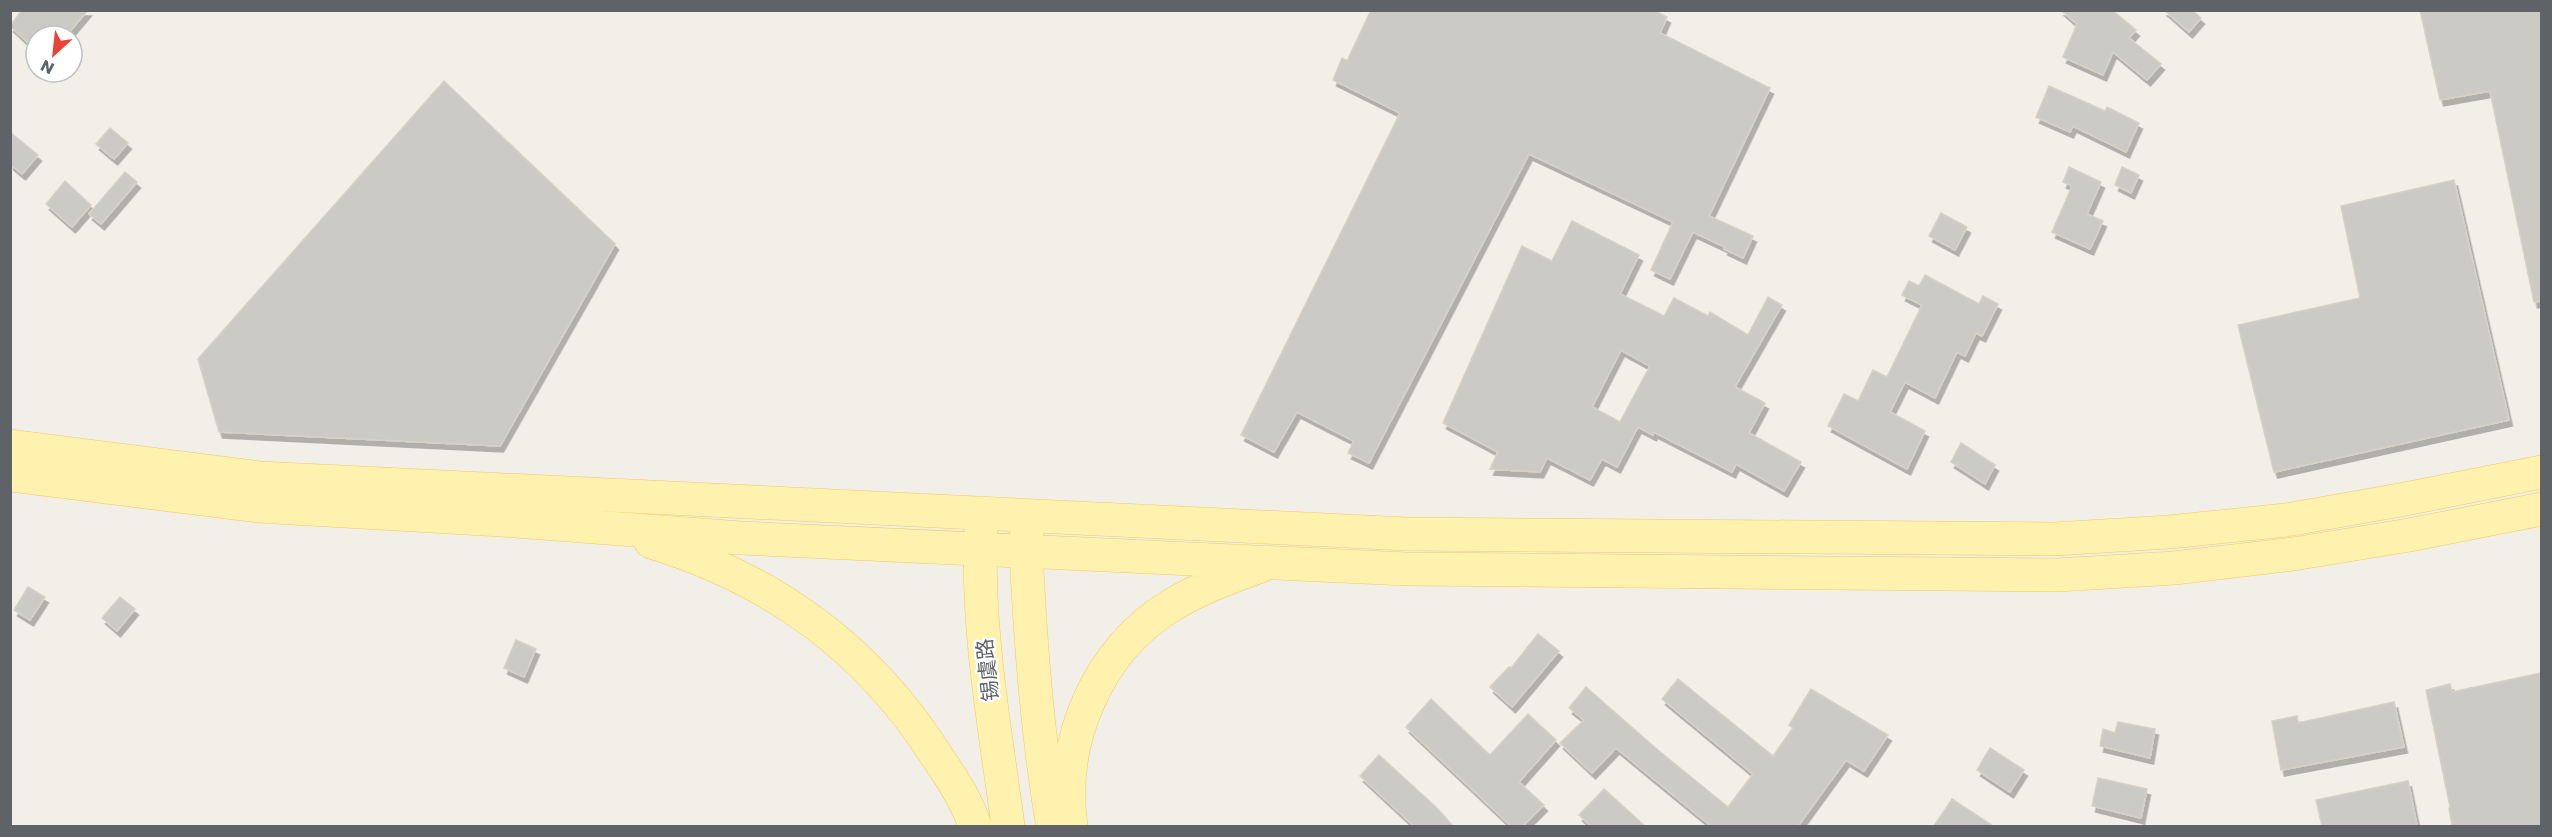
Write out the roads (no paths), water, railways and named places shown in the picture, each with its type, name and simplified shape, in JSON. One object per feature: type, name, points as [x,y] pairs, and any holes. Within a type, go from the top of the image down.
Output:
[{"type":"main road","points":[[10,446],[260,477],[1407,534],[2054,539],[2169,532],[2286,519],[2400,500],[2541,472]]},
{"type":"main road","points":[[10,475],[258,506],[502,520],[741,538],[1026,549],[1407,569],[2057,575],[2174,568],[2293,554],[2409,535],[2541,509]]},
{"type":"main road","name":"锡虞路","points":[[982,512],[981,604],[989,685],[1008,826]]},
{"type":"main road","points":[[1027,516],[1026,549],[1035,686],[1053,826]]},
{"type":"main road","points":[[603,528],[670,548],[741,577],[799,610],[849,650],[883,684],[924,735],[950,775],[975,826]]},
{"type":"main road","points":[[1071,826],[1068,777],[1071,751],[1082,714],[1098,682],[1118,653],[1143,626],[1172,605],[1210,585],[1271,562]]}]
